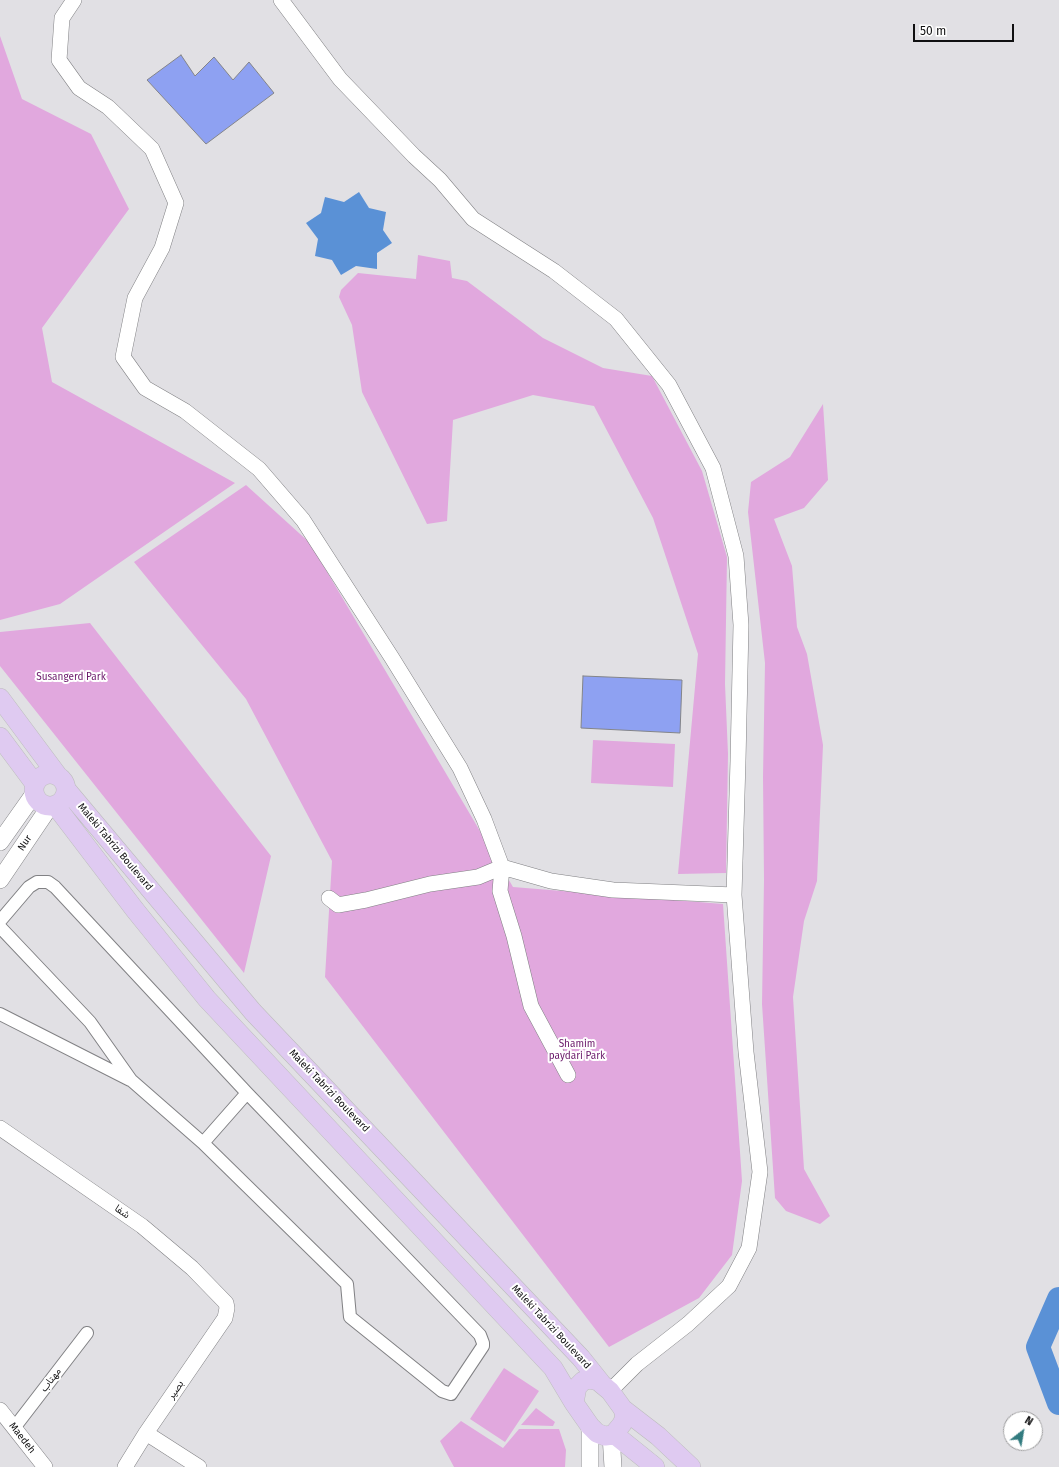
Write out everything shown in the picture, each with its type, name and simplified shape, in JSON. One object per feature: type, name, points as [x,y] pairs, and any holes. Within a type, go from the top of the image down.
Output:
[{"type":"main road","name":"Maleki Tabrizi Boulevard","points":[[0,698],[62,783],[253,1012],[576,1352],[606,1387]]},
{"type":"main road","points":[[0,737],[35,789],[40,803],[52,806],[63,799],[62,783],[52,774],[42,776],[35,789]]},
{"type":"main road","name":"Nur","points":[[0,842],[35,789]]},
{"type":"main road","name":"Maleki Tabrizi Boulevard","points":[[52,806],[207,999],[553,1368],[574,1403]]},
{"type":"main road","name":"Nur","points":[[0,880],[52,806]]},
{"type":"main road","points":[[655,1467],[613,1435],[605,1436],[597,1433],[590,1426],[574,1403],[577,1387],[589,1379],[598,1381],[606,1387],[624,1409],[658,1436],[691,1467]]},
{"type":"main road","points":[[613,1467],[613,1435],[622,1424],[625,1417],[624,1409]]},
{"type":"main road","points":[[590,1426],[590,1467]]},
{"type":"street","points":[[74,0],[62,18],[59,60],[79,88],[108,107],[152,149],[176,203],[162,248],[135,298],[123,356],[145,388],[185,411],[259,469],[303,520],[392,658],[460,768],[484,819],[502,867],[500,891],[514,936],[531,1006],[568,1076]]},
{"type":"street","points":[[280,0],[340,79],[414,156],[440,180],[473,219],[554,271],[616,319],[669,385],[713,468],[736,556],[740,625],[734,895],[746,1052],[760,1172],[749,1248],[729,1286],[688,1324],[606,1387]]},
{"type":"street","points":[[329,898],[338,905],[366,900],[430,884],[478,877],[502,867],[551,881],[613,890],[734,895]]},
{"type":"street","points":[[0,921],[29,887],[37,882],[48,882],[55,887],[247,1093],[480,1336],[483,1346],[451,1394],[442,1391],[350,1317],[347,1284],[203,1143],[131,1080],[90,1022],[0,927]]},
{"type":"street","points":[[0,1014],[131,1080]]},
{"type":"street","points":[[203,1143],[247,1093]]},
{"type":"street","name":"شفا","points":[[0,1128],[142,1226],[167,1246],[192,1268],[226,1303],[227,1313]]},
{"type":"street","name":"بصیر","points":[[126,1467],[146,1433],[227,1313]]},
{"type":"street","name":"مهتاب","points":[[14,1428],[87,1333]]},
{"type":"street","name":"Maedeh","points":[[0,1410],[45,1467]]},
{"type":"street","points":[[146,1433],[199,1467]]},
{"type":"green space","points":[[0,36],[22,99],[91,134],[129,209],[42,328],[52,382],[235,483],[60,604],[0,620]]},
{"type":"green space","points":[[418,255],[450,261],[452,278],[467,281],[543,338],[603,368],[652,376],[702,471],[727,557],[725,684],[728,754],[726,873],[678,874],[698,654],[653,518],[594,406],[533,395],[453,420],[447,521],[427,524],[362,392],[352,325],[339,297],[341,290],[358,273],[416,279]]},
{"type":"green space","points":[[823,404],[828,480],[804,508],[774,519],[792,566],[797,627],[807,654],[823,745],[817,881],[804,921],[793,997],[804,1169],[830,1216],[820,1224],[786,1211],[775,1198],[762,1004],[765,663],[748,512],[751,482],[790,457]]},
{"type":"green space","name":"Shamim paydari Park","points":[[246,485],[310,543],[513,887],[723,904],[742,1181],[732,1255],[699,1298],[609,1347],[325,977],[332,861],[246,699],[134,562]]},
{"type":"green space","name":"Susangerd Park","points":[[90,623],[271,856],[244,973],[0,666],[0,632]]},
{"type":"green space","points":[[593,740],[675,744],[673,787],[591,783]]},
{"type":"green space","points":[[504,1368],[539,1391],[505,1442],[470,1419]]},
{"type":"green space","points":[[536,1408],[555,1422],[553,1426],[521,1425]]},
{"type":"green space","points":[[461,1421],[503,1448],[519,1429],[559,1429],[566,1450],[565,1467],[454,1467],[440,1441]]},
{"type":"water","points":[[359,192],[369,208],[386,212],[383,230],[392,243],[377,253],[377,269],[356,266],[341,275],[332,260],[315,256],[318,239],[306,223],[321,213],[325,197],[344,202]]},
{"type":"building","points":[[181,55],[195,76],[214,57],[233,80],[249,62],[274,93],[206,144],[147,80]]},
{"type":"building","points":[[583,676],[682,680],[680,733],[581,728]]},
{"type":"waterway","points":[[1059,1299],[1038,1347],[1059,1403]]}]
